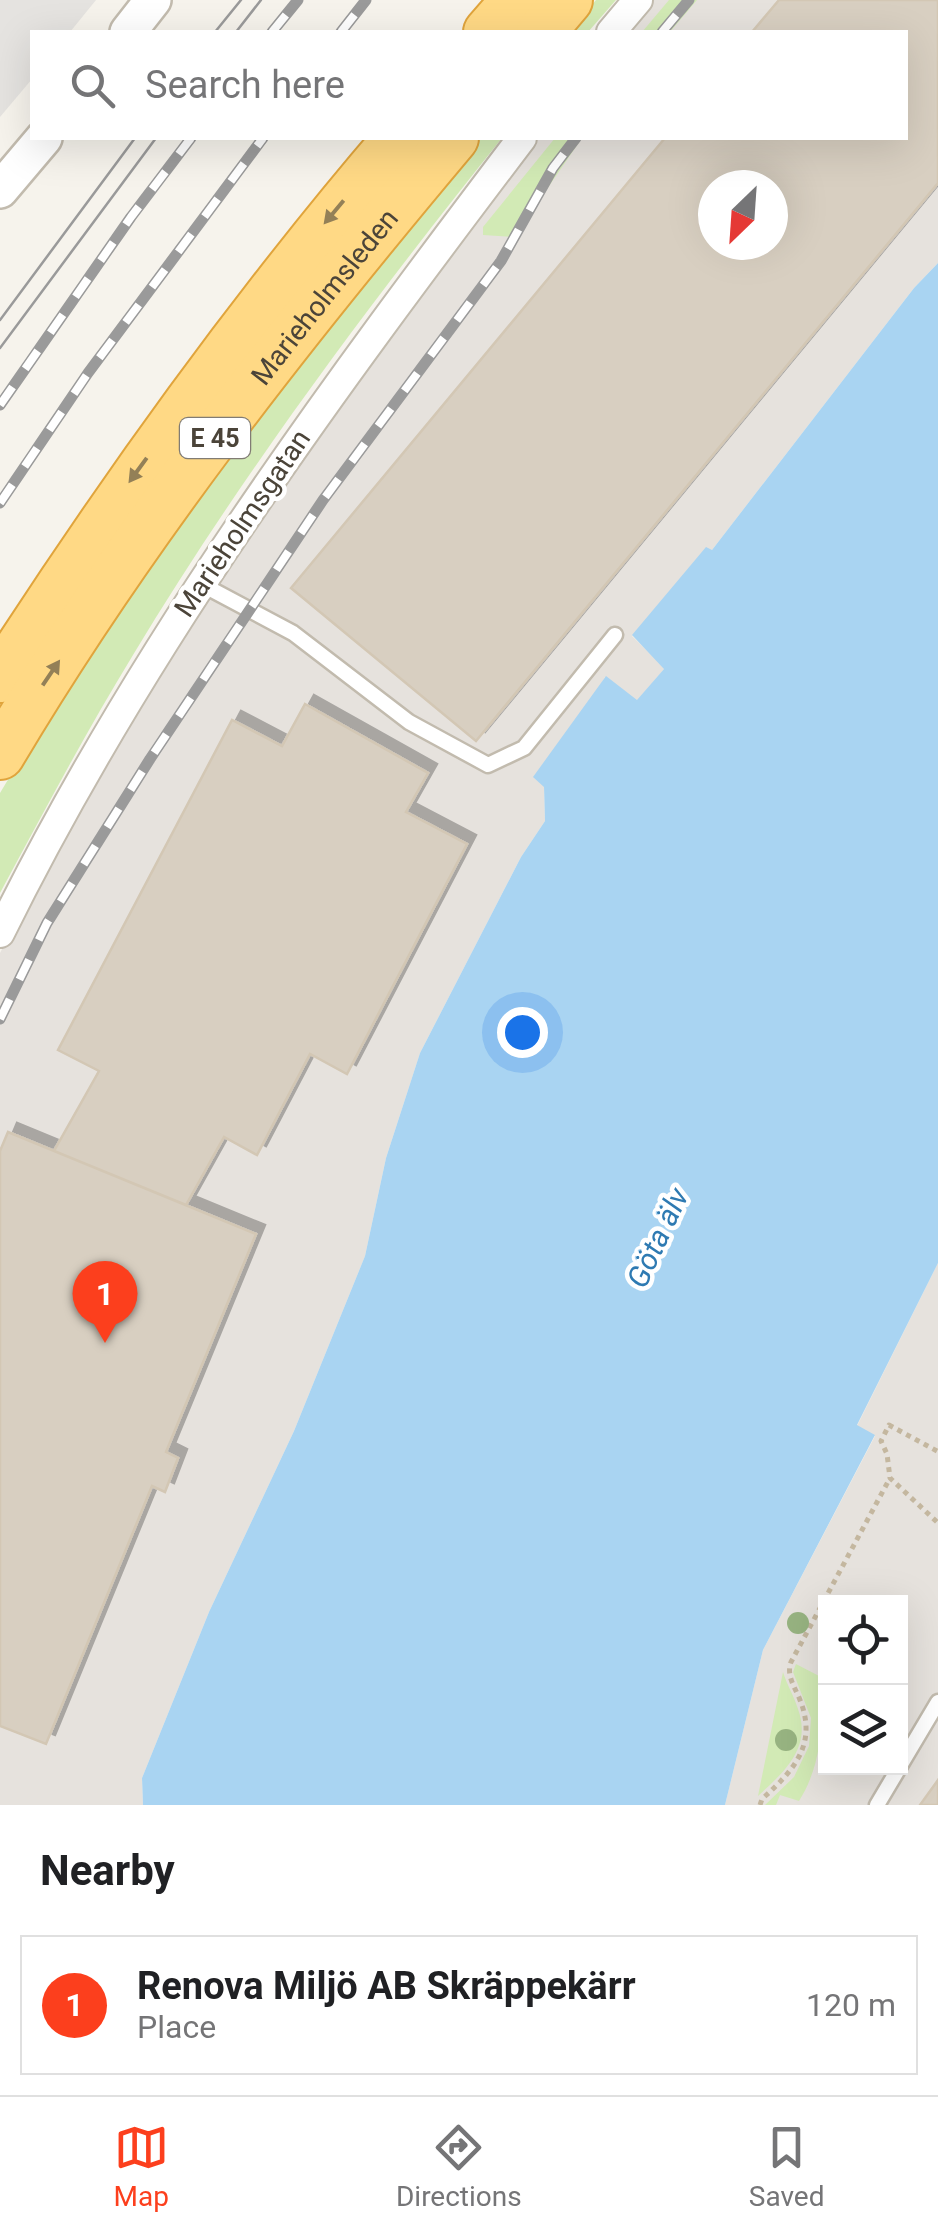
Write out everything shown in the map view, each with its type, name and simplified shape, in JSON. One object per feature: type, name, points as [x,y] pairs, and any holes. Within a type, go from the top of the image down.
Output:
[{"type":"highway","points":[[490,30],[516,0]]},
{"type":"highway","points":[[543,30],[568,0]]},
{"type":"highway","name":"Marieholmsleden","points":[[0,678],[134,476],[232,342],[396,140]]},
{"type":"highway","name":"Marieholmsleden","points":[[0,756],[31,703],[178,488],[341,273],[452,140]]},
{"type":"street","points":[[130,30],[153,0]]},
{"type":"street","points":[[612,30],[638,0]]},
{"type":"street","points":[[0,190],[42,140]]},
{"type":"street","name":"Marieholmsgatan","points":[[0,933],[79,781],[201,584],[364,347],[520,140]]},
{"type":"lane","points":[[201,584],[293,632],[409,722],[488,765],[524,748],[615,635]]},
{"type":"lane","points":[[908,1753],[938,1702]]},
{"type":"lane","points":[[877,1805],[895,1775]]},
{"type":"path","points":[[760,1805],[796,1765],[806,1734],[804,1714],[788,1670],[890,1478],[887,1454],[880,1441],[889,1425],[937,1452]]},
{"type":"path","points":[[890,1478],[938,1523]]},
{"type":"shaded area","points":[[0,0],[96,0],[72,30],[30,30],[30,81],[0,117]]},
{"type":"shaded area","points":[[650,0],[938,0],[938,263],[914,288],[712,550],[632,636],[665,668],[637,701],[605,677],[544,787],[545,821],[521,857],[420,1053],[386,1158],[365,1256],[294,1431],[209,1612],[142,1778],[143,1805],[0,1805],[0,953],[87,785],[287,470],[533,140],[908,140],[908,30],[624,30]]},
{"type":"shaded area","points":[[938,1263],[938,1805],[725,1805],[763,1650],[875,1436],[857,1426]]},
{"type":"green space","points":[[596,0],[616,0],[590,30],[571,30]]},
{"type":"green space","points":[[669,0],[697,0],[672,30],[644,30]]},
{"type":"green space","points":[[476,140],[500,140],[356,326],[218,521],[116,684],[0,893],[0,793],[123,603],[250,423]]},
{"type":"green space","points":[[553,140],[581,140],[514,237],[483,235],[483,227]]},
{"type":"green space","points":[[796,1664],[818,1675],[817,1756],[799,1801],[780,1795],[776,1805],[765,1805],[794,1777],[809,1746],[811,1718],[793,1672]]},
{"type":"green space","points":[[783,1672],[798,1709],[801,1736],[786,1768],[758,1796]]},
{"type":"water","name":"Göta älv","points":[[938,263],[938,1263],[857,1425],[875,1435],[763,1650],[725,1805],[143,1805],[142,1778],[209,1612],[294,1431],[365,1256],[386,1158],[420,1053],[521,857],[545,821],[544,787],[533,777],[606,676],[637,700],[664,669],[632,635],[706,547],[712,550],[914,288]]},
{"type":"building","points":[[779,0],[938,0],[938,183],[476,741],[291,588],[663,140],[908,140],[908,30],[754,30]]},
{"type":"building","points":[[305,704],[428,773],[406,812],[467,844],[347,1074],[310,1054],[257,1155],[224,1137],[186,1205],[54,1151],[99,1071],[58,1050],[232,720],[282,746]]},
{"type":"building","points":[[8,1132],[256,1234],[166,1452],[178,1458],[165,1492],[152,1486],[46,1744],[0,1726],[0,1151]]},
{"type":"building","points":[[938,1780],[938,1805],[920,1805]]},
{"type":"tram line","points":[[217,30],[241,0]]},
{"type":"tram line","points":[[238,30],[261,0]]},
{"type":"tram line","points":[[0,320],[134,140]]},
{"type":"tram line","points":[[0,348],[155,140]]},
{"type":"railway","points":[[274,30],[298,0]]},
{"type":"railway","points":[[343,30],[366,0]]},
{"type":"railway","points":[[664,30],[689,0]]},
{"type":"railway","points":[[0,405],[189,140]]},
{"type":"railway","points":[[0,503],[88,373],[262,140]]},
{"type":"railway","points":[[0,1019],[47,923],[150,759],[323,500],[501,261],[553,168],[574,140]]},
{"type":"place","name":"Renova Miljö AB Skräppekärr","points":[[105,1343]]}]
